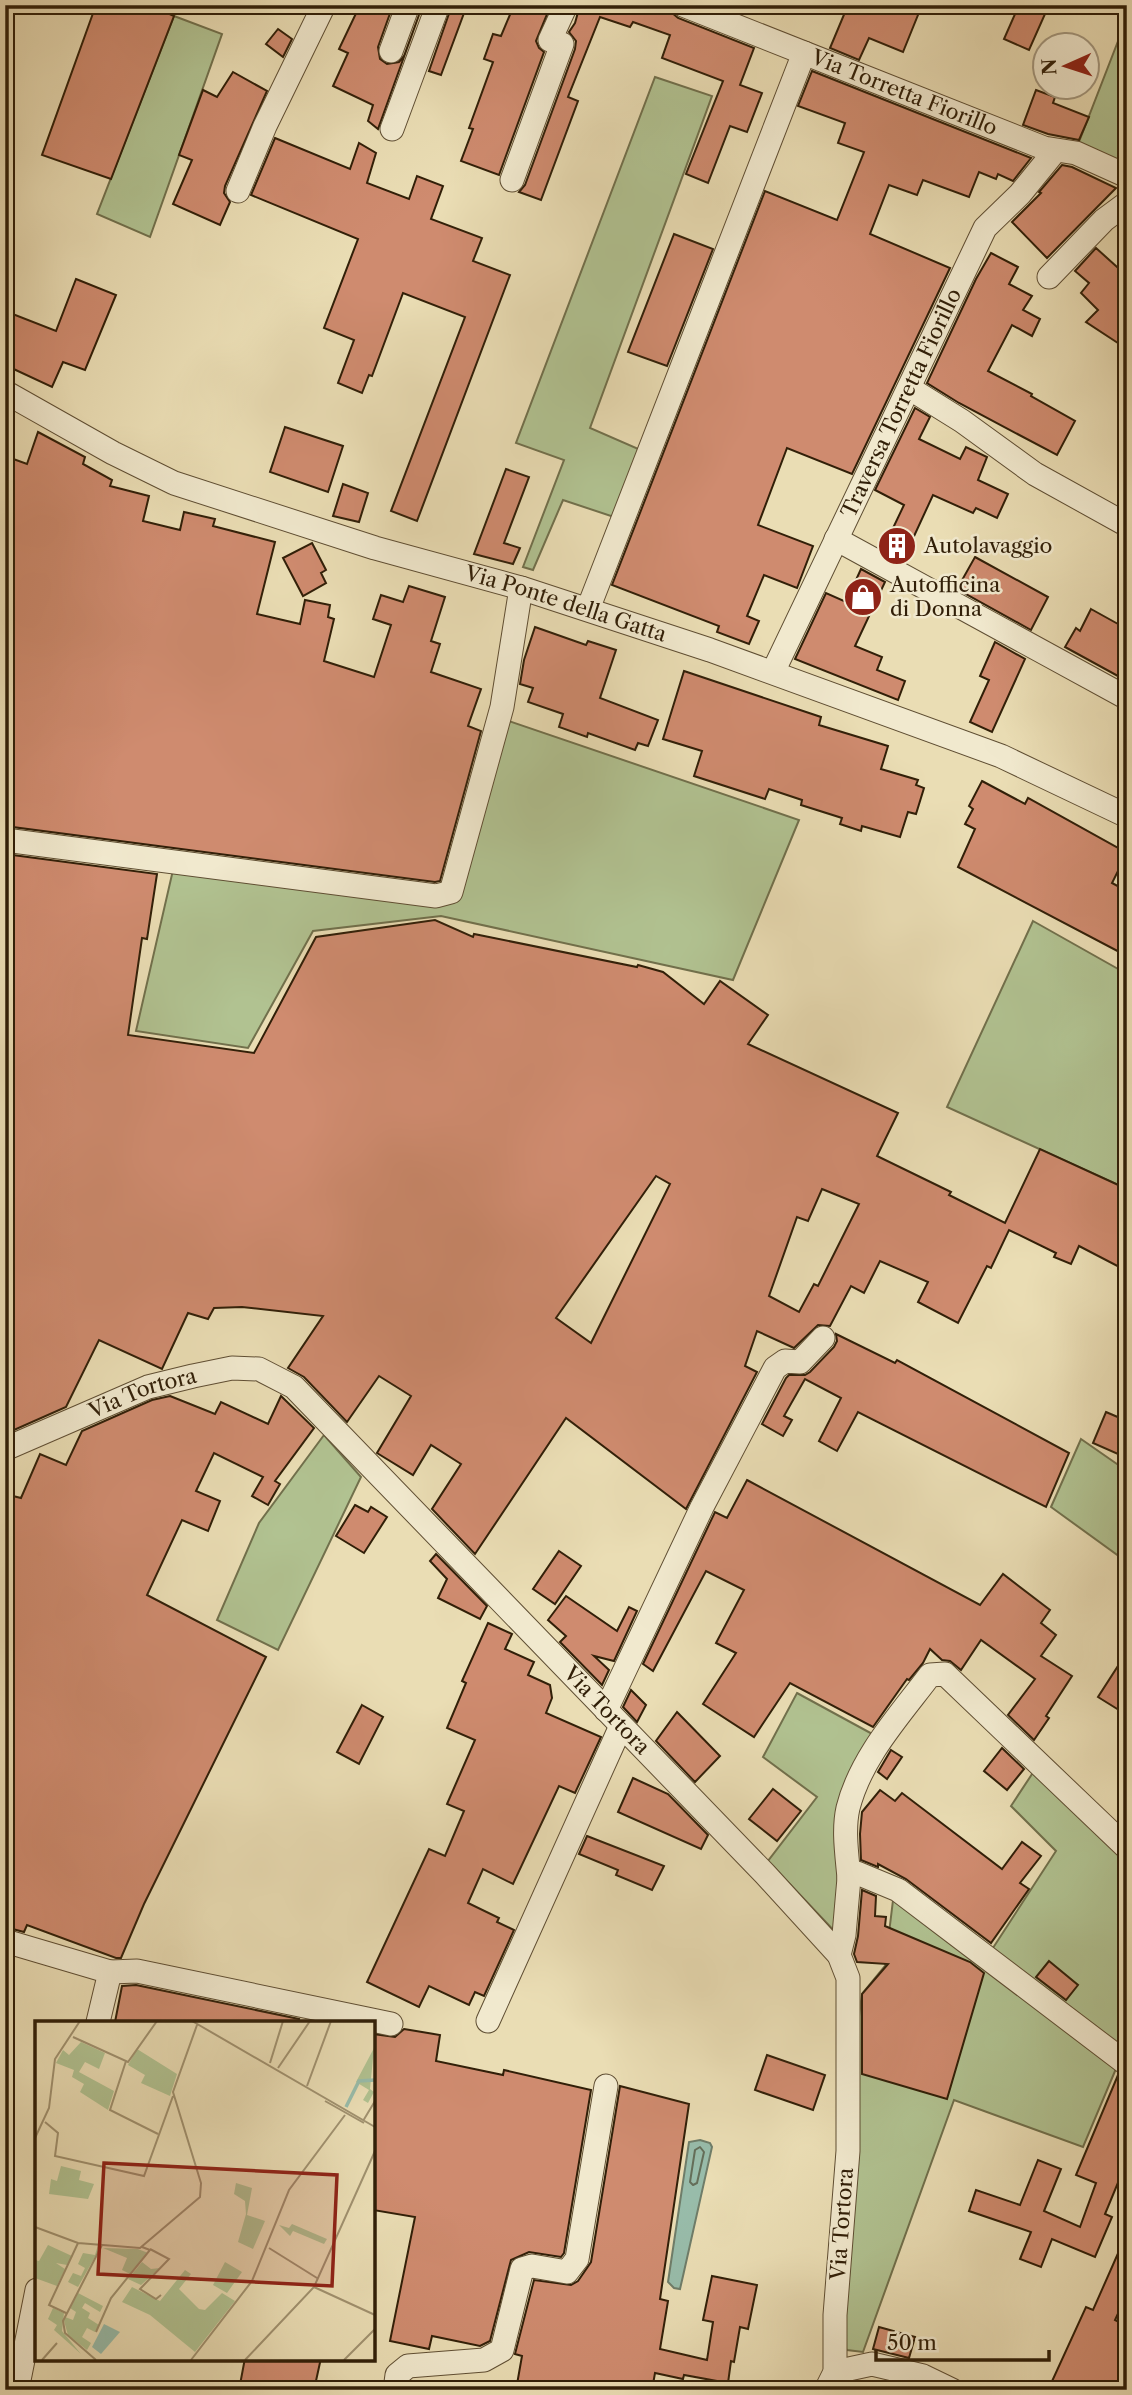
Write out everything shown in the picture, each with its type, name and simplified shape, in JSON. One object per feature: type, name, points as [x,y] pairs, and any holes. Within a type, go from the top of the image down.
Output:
[{"type":"street","points":[[238,191],[265,126],[324,5]]},
{"type":"street","points":[[391,51],[408,5]]},
{"type":"street","points":[[392,129],[438,5]]},
{"type":"street","points":[[512,180],[562,44],[550,40],[566,5]]},
{"type":"street","name":"Via Torretta Fiorillo","points":[[683,5],[1055,151],[1076,153],[1127,176]]},
{"type":"street","points":[[588,609],[804,52]]},
{"type":"street","name":"Traversa Torretta Fiorillo","points":[[773,672],[985,228],[1020,194],[1055,151]]},
{"type":"street","points":[[1049,278],[1104,220],[1127,203]]},
{"type":"street","points":[[909,388],[962,421],[1035,474],[1127,525]]},
{"type":"street","name":"Via Ponte della Gatta","points":[[5,392],[113,453],[174,483],[375,548],[588,609],[773,672],[1001,756],[1127,816]]},
{"type":"street","points":[[836,539],[1127,698]]},
{"type":"street","points":[[5,840],[436,897],[451,892],[502,707],[521,588]]},
{"type":"street","points":[[488,2021],[702,1507],[775,1367],[785,1362],[800,1362],[823,1338]]},
{"type":"street","name":"Via Tortora","points":[[5,1448],[148,1387],[232,1368],[260,1369],[294,1387],[765,1874],[839,1955],[848,1978],[848,2151],[830,2381]]},
{"type":"street","points":[[839,1955],[844,1935],[849,1878],[846,1840],[848,1809],[858,1779],[877,1745],[930,1675],[945,1674],[1127,1848]]},
{"type":"street","points":[[849,1878],[857,1873],[898,1890],[1127,2064]]},
{"type":"street","points":[[5,1941],[110,1972],[137,1971],[391,2024]]},
{"type":"street","points":[[98,2021],[110,1972]]},
{"type":"street","points":[[395,2390],[397,2375],[408,2367],[484,2360],[502,2350],[522,2269],[532,2266],[568,2272],[577,2259],[606,2086]]},
{"type":"street","points":[[17,2390],[35,2300]]},
{"type":"street","points":[[830,2381],[872,2364],[923,2376],[953,2390]]},
{"type":"shaded area","points":[[174,16],[222,34],[150,237],[97,214]]},
{"type":"shaded area","points":[[1127,18],[1127,167],[1077,147],[1094,102],[1100,102],[1100,88]]},
{"type":"shaded area","points":[[655,77],[712,96],[590,428],[643,451],[617,518],[563,500],[533,570],[523,567],[564,460],[516,443]]},
{"type":"shaded area","points":[[506,720],[799,820],[733,980],[441,916],[313,931],[248,1048],[136,1031],[173,870],[441,904]]},
{"type":"shaded area","points":[[1033,921],[1127,974],[1127,1189],[947,1107]]},
{"type":"shaded area","points":[[324,1435],[361,1477],[278,1650],[217,1620],[259,1523]]},
{"type":"shaded area","points":[[1081,1439],[1127,1471],[1127,1562],[1051,1507]]},
{"type":"shaded area","points":[[797,1693],[876,1736],[854,1778],[839,1936],[768,1861],[817,1797],[763,1757]]},
{"type":"shaded area","points":[[1038,1765],[1127,1856],[1127,2054],[991,1951],[1056,1851],[1011,1806]]},
{"type":"shaded area","points":[[894,1892],[1118,2064],[1083,2147],[954,2100],[863,2352],[847,2350],[841,2341],[859,2016],[862,1994],[885,1966]]},
{"type":"water","points":[[700,2140],[710,2143],[712,2147],[680,2289],[674,2288],[668,2282],[689,2142]]},
{"type":"building","points":[[96,5],[170,5],[167,13],[174,16],[111,179],[42,155]]},
{"type":"building","points":[[360,5],[393,5],[378,47],[380,59],[387,64],[399,62],[404,56],[419,15],[378,129],[368,121],[373,105],[333,86],[348,53],[339,49]]},
{"type":"building","points":[[452,5],[467,5],[441,75],[429,71]]},
{"type":"building","points":[[514,5],[531,5],[548,12],[536,41],[544,52],[499,175],[461,161],[473,129],[469,128],[493,62],[484,59],[493,34],[501,36]]},
{"type":"building","points":[[580,5],[655,5],[678,18],[754,48],[740,85],[762,93],[747,132],[730,126],[708,183],[686,174],[723,81],[662,58],[670,35],[633,22],[630,27],[600,17],[568,97],[578,101],[541,200],[519,192],[525,185],[575,49],[576,41],[569,32],[575,23]]},
{"type":"building","points":[[848,5],[922,5],[903,52],[869,38],[859,60],[830,48]]},
{"type":"building","points":[[1019,5],[1049,5],[1037,32],[1030,32],[1029,50],[1004,39]]},
{"type":"building","points":[[278,29],[292,39],[283,57],[266,44]]},
{"type":"building","points":[[812,71],[1031,158],[1013,181],[998,174],[996,179],[979,172],[969,197],[923,180],[917,195],[889,185],[870,234],[950,268],[852,474],[787,448],[758,525],[813,546],[797,588],[764,575],[747,616],[759,621],[749,644],[717,632],[719,626],[612,585],[765,191],[837,220],[864,152],[838,143],[845,123],[798,106]]},
{"type":"building","points":[[233,72],[267,91],[225,186],[224,193],[230,202],[220,225],[173,204],[192,160],[179,155],[203,90],[217,97]]},
{"type":"building","points":[[1032,102],[1053,102],[1089,117],[1079,140],[1048,134],[1023,125]]},
{"type":"building","points":[[275,138],[350,169],[359,143],[376,153],[367,183],[409,199],[417,176],[443,186],[431,219],[482,238],[473,261],[510,275],[417,521],[391,511],[465,317],[403,293],[372,376],[369,375],[362,393],[338,383],[354,340],[324,328],[358,239],[251,195]]},
{"type":"building","points":[[1062,165],[1116,188],[1047,258],[1012,222],[1041,193],[1039,192]]},
{"type":"building","points":[[674,234],[713,249],[667,366],[628,352]]},
{"type":"building","points":[[1096,248],[1127,276],[1127,349],[1086,322],[1098,310],[1081,293],[1089,283],[1075,271]]},
{"type":"building","points":[[991,253],[1018,267],[1009,284],[1032,296],[1023,310],[1040,319],[1032,336],[1012,325],[988,371],[1075,421],[1057,455],[927,383]]},
{"type":"building","points":[[76,279],[116,295],[85,370],[63,362],[52,387],[5,365],[5,311],[56,331]]},
{"type":"building","points":[[915,408],[930,417],[919,439],[960,459],[966,447],[987,457],[978,480],[1008,494],[997,518],[976,508],[973,513],[933,495],[903,560],[883,549],[904,505],[875,490]]},
{"type":"building","points":[[285,427],[343,446],[328,492],[270,472]]},
{"type":"building","points":[[38,432],[85,457],[83,464],[112,480],[110,486],[149,496],[143,521],[180,530],[184,512],[215,519],[213,526],[275,542],[257,614],[300,624],[305,600],[330,605],[328,617],[334,619],[324,661],[374,677],[391,625],[373,619],[381,595],[403,602],[409,586],[445,597],[431,641],[440,644],[431,672],[481,689],[468,726],[481,731],[440,881],[5,826],[5,456],[27,464]]},
{"type":"building","points":[[506,469],[529,477],[504,543],[520,548],[513,564],[474,554]]},
{"type":"building","points":[[343,484],[368,493],[359,522],[333,516]]},
{"type":"building","points":[[312,543],[326,570],[321,573],[326,583],[303,596],[283,558]]},
{"type":"building","points":[[975,557],[1048,597],[1031,630],[957,589]]},
{"type":"building","points":[[861,569],[885,582],[855,646],[882,657],[877,670],[905,681],[898,700],[795,659],[826,593],[846,602]]},
{"type":"building","points":[[1091,609],[1127,629],[1127,681],[1065,647],[1076,628],[1080,631]]},
{"type":"building","points":[[535,627],[586,645],[588,641],[616,650],[600,698],[658,720],[648,746],[638,743],[635,750],[588,733],[587,737],[559,727],[563,714],[528,702],[533,688],[520,684],[524,660]]},
{"type":"building","points":[[995,642],[1025,659],[992,732],[970,722],[989,680],[980,676]]},
{"type":"building","points":[[684,671],[821,717],[819,725],[888,746],[881,769],[918,780],[916,785],[924,788],[916,814],[908,812],[900,837],[862,826],[861,831],[840,824],[842,818],[801,805],[802,800],[769,789],[765,799],[694,776],[702,751],[663,739]]},
{"type":"building","points":[[982,781],[1025,804],[1028,798],[1127,853],[1112,883],[1127,891],[1127,956],[958,867],[975,829],[965,824],[973,809],[969,806]]},
{"type":"building","points":[[5,854],[157,874],[147,939],[142,938],[128,1035],[254,1053],[316,937],[435,920],[473,937],[474,934],[663,972],[704,1004],[720,981],[768,1015],[748,1044],[898,1113],[877,1156],[951,1192],[949,1195],[1005,1223],[1040,1149],[1127,1189],[1127,1271],[1079,1246],[1071,1264],[1054,1257],[1056,1253],[1009,1230],[991,1268],[987,1266],[958,1323],[918,1302],[928,1282],[880,1261],[864,1293],[851,1286],[830,1326],[818,1325],[794,1348],[757,1331],[745,1366],[757,1372],[686,1509],[566,1418],[475,1554],[432,1509],[461,1464],[431,1445],[413,1475],[377,1453],[411,1396],[379,1376],[347,1422],[304,1377],[288,1368],[323,1316],[242,1307],[214,1308],[208,1319],[188,1313],[162,1369],[99,1340],[66,1407],[5,1434],[5,1163],[8,1136],[5,1135]],"holes":[[[656,1176],[670,1184],[591,1343],[556,1318]],[[822,1189],[859,1204],[818,1286],[814,1284],[799,1312],[769,1296],[797,1217],[808,1221]]]},
{"type":"building","points":[[836,1334],[895,1363],[897,1360],[1069,1453],[1046,1507],[858,1412],[837,1451],[819,1441],[841,1398],[805,1379],[784,1416],[792,1420],[783,1436],[762,1424],[786,1378],[789,1375],[805,1375],[810,1372],[834,1347]]},
{"type":"building","points":[[170,1396],[215,1414],[221,1402],[268,1424],[281,1396],[314,1428],[275,1481],[280,1484],[268,1505],[252,1496],[263,1477],[214,1453],[196,1491],[220,1501],[208,1531],[182,1520],[147,1595],[266,1657],[144,1904],[121,1958],[116,1958],[27,1925],[24,1932],[5,1927],[5,1494],[21,1498],[40,1454],[66,1465],[82,1431],[152,1400]]},
{"type":"building","points":[[1106,1412],[1127,1421],[1127,1458],[1093,1443]]},
{"type":"building","points":[[747,1480],[980,1605],[1003,1574],[1050,1610],[1041,1623],[1056,1635],[1041,1656],[1072,1676],[1034,1740],[1008,1715],[1035,1679],[981,1640],[961,1670],[950,1661],[942,1660],[930,1649],[923,1663],[909,1680],[907,1679],[873,1727],[790,1683],[754,1737],[703,1704],[736,1653],[716,1643],[744,1590],[706,1571],[653,1671],[643,1664],[715,1512],[727,1518]]},
{"type":"building","points":[[355,1505],[368,1512],[371,1507],[387,1517],[364,1553],[336,1536]]},
{"type":"building","points":[[559,1551],[581,1566],[555,1604],[533,1589]]},
{"type":"building","points":[[436,1554],[487,1606],[480,1619],[438,1598],[447,1579],[430,1561]]},
{"type":"building","points":[[566,1596],[617,1631],[629,1607],[637,1611],[614,1661],[594,1656],[609,1670],[602,1685],[560,1642],[566,1636],[548,1620]]},
{"type":"building","points":[[488,1623],[512,1634],[505,1649],[534,1662],[528,1675],[550,1685],[552,1698],[546,1713],[601,1737],[575,1793],[559,1786],[513,1884],[483,1869],[468,1903],[499,1918],[497,1922],[514,1930],[484,1996],[475,1992],[469,2005],[429,1986],[419,2007],[367,1982],[429,1849],[445,1856],[464,1811],[447,1804],[475,1740],[447,1728],[466,1683],[462,1681]]},
{"type":"building","points":[[1127,1652],[1127,1715],[1098,1697]]},
{"type":"building","points":[[631,1690],[646,1705],[637,1722],[623,1707]]},
{"type":"building","points":[[362,1705],[383,1717],[359,1764],[337,1752]]},
{"type":"building","points":[[677,1712],[720,1756],[695,1782],[656,1741]]},
{"type":"building","points":[[1002,1748],[1024,1769],[1007,1790],[984,1771]]},
{"type":"building","points":[[891,1750],[902,1757],[887,1779],[878,1772]]},
{"type":"building","points":[[633,1778],[668,1794],[708,1835],[701,1849],[618,1812]]},
{"type":"building","points":[[773,1789],[801,1811],[777,1841],[749,1819]]},
{"type":"building","points":[[880,1790],[895,1801],[902,1793],[1002,1869],[1022,1842],[1041,1856],[1020,1883],[1029,1889],[991,1943],[906,1879],[878,1864],[878,1867],[861,1860],[862,1812]]},
{"type":"building","points":[[587,1836],[664,1866],[652,1890],[616,1875],[618,1870],[579,1854]]},
{"type":"building","points":[[862,1890],[876,1896],[875,1916],[886,1917],[885,1926],[970,1962],[984,1973],[947,2099],[862,2074],[862,1994],[888,1964],[857,1962],[854,1954]]},
{"type":"building","points":[[1049,1961],[1078,1985],[1066,2000],[1036,1977]]},
{"type":"building","points":[[136,1985],[299,2019],[115,2021],[122,1986]]},
{"type":"building","points":[[404,2029],[440,2035],[436,2061],[503,2075],[504,2070],[591,2090],[564,2253],[561,2257],[529,2252],[511,2260],[490,2341],[480,2346],[432,2336],[429,2349],[390,2341],[415,2217],[374,2210],[374,2034],[395,2037]]},
{"type":"building","points":[[767,2055],[825,2075],[813,2110],[755,2090]]},
{"type":"building","points":[[1118,2075],[1127,2078],[1127,2161],[1105,2214],[1112,2217],[1095,2257],[1052,2239],[1041,2267],[1020,2259],[1031,2232],[969,2211],[976,2190],[1020,2205],[1038,2160],[1061,2169],[1044,2211],[1080,2227],[1096,2183],[1076,2175]]},
{"type":"building","points":[[620,2086],[689,2104],[660,2299],[668,2301],[660,2349],[707,2360],[713,2322],[703,2320],[712,2276],[757,2285],[748,2329],[740,2327],[728,2383],[684,2375],[683,2379],[655,2373],[652,2390],[516,2390],[522,2356],[515,2354],[534,2280],[571,2285],[578,2281],[591,2262]]},
{"type":"building","points":[[1127,2233],[1127,2294],[1115,2320],[1127,2326],[1127,2390],[1048,2390],[1086,2307],[1093,2310]]},
{"type":"building","points":[[879,2327],[915,2337],[909,2358],[873,2349]]},
{"type":"building","points":[[245,2360],[321,2360],[314,2390],[239,2390]]},
{"type":"place","name":"Autolavaggio","points":[[897,546]]},
{"type":"place","name":"Autofficina di Donna","points":[[863,597]]}]
